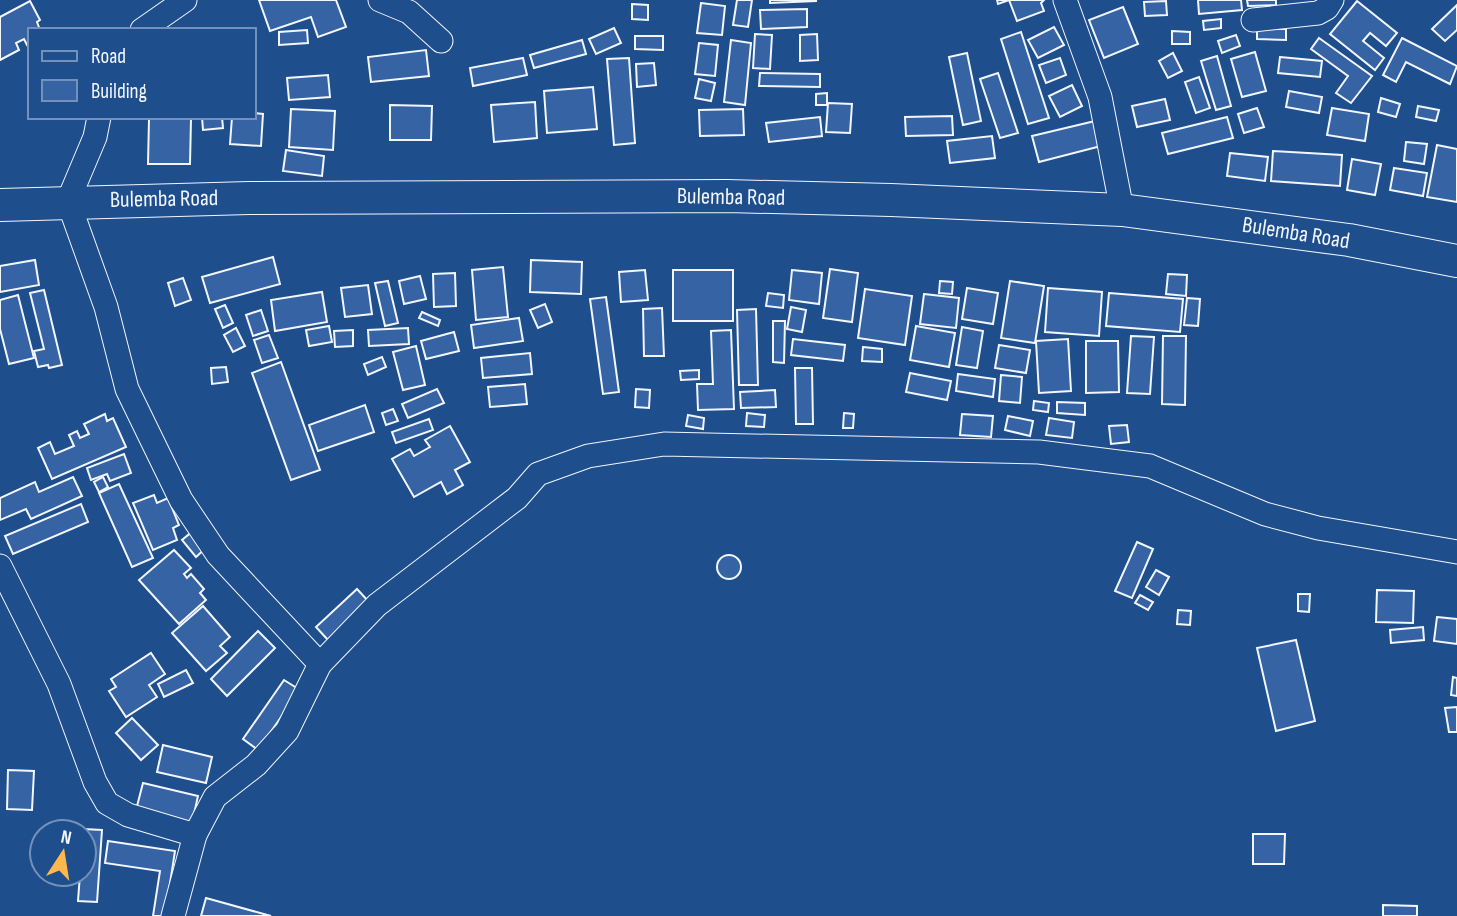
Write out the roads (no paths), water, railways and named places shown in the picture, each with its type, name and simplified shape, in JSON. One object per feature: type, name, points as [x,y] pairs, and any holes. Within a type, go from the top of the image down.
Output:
[{"type":"main road","name":"Bulemba Road","points":[[0,205],[68,201],[727,196],[1122,210],[1335,238],[1457,261]]},
{"type":"street","points":[[145,28],[185,0]]},
{"type":"street","points":[[380,0],[409,12],[441,41]]},
{"type":"street","points":[[1065,0],[1100,97],[1122,210]]},
{"type":"street","points":[[1253,20],[1318,13],[1328,8],[1332,0]]},
{"type":"street","points":[[99,119],[95,137],[68,201],[106,307],[127,389],[181,500],[218,555],[320,664]]},
{"type":"street","points":[[173,916],[195,835],[215,797],[256,765],[287,731],[320,664],[377,605],[517,498],[538,474],[588,456],[629,447],[664,444],[1039,452],[1090,456],[1150,466],[1265,514],[1318,528],[1457,552]]},
{"type":"street","points":[[0,566],[59,684],[95,782],[107,803],[128,815],[195,835]]}]
